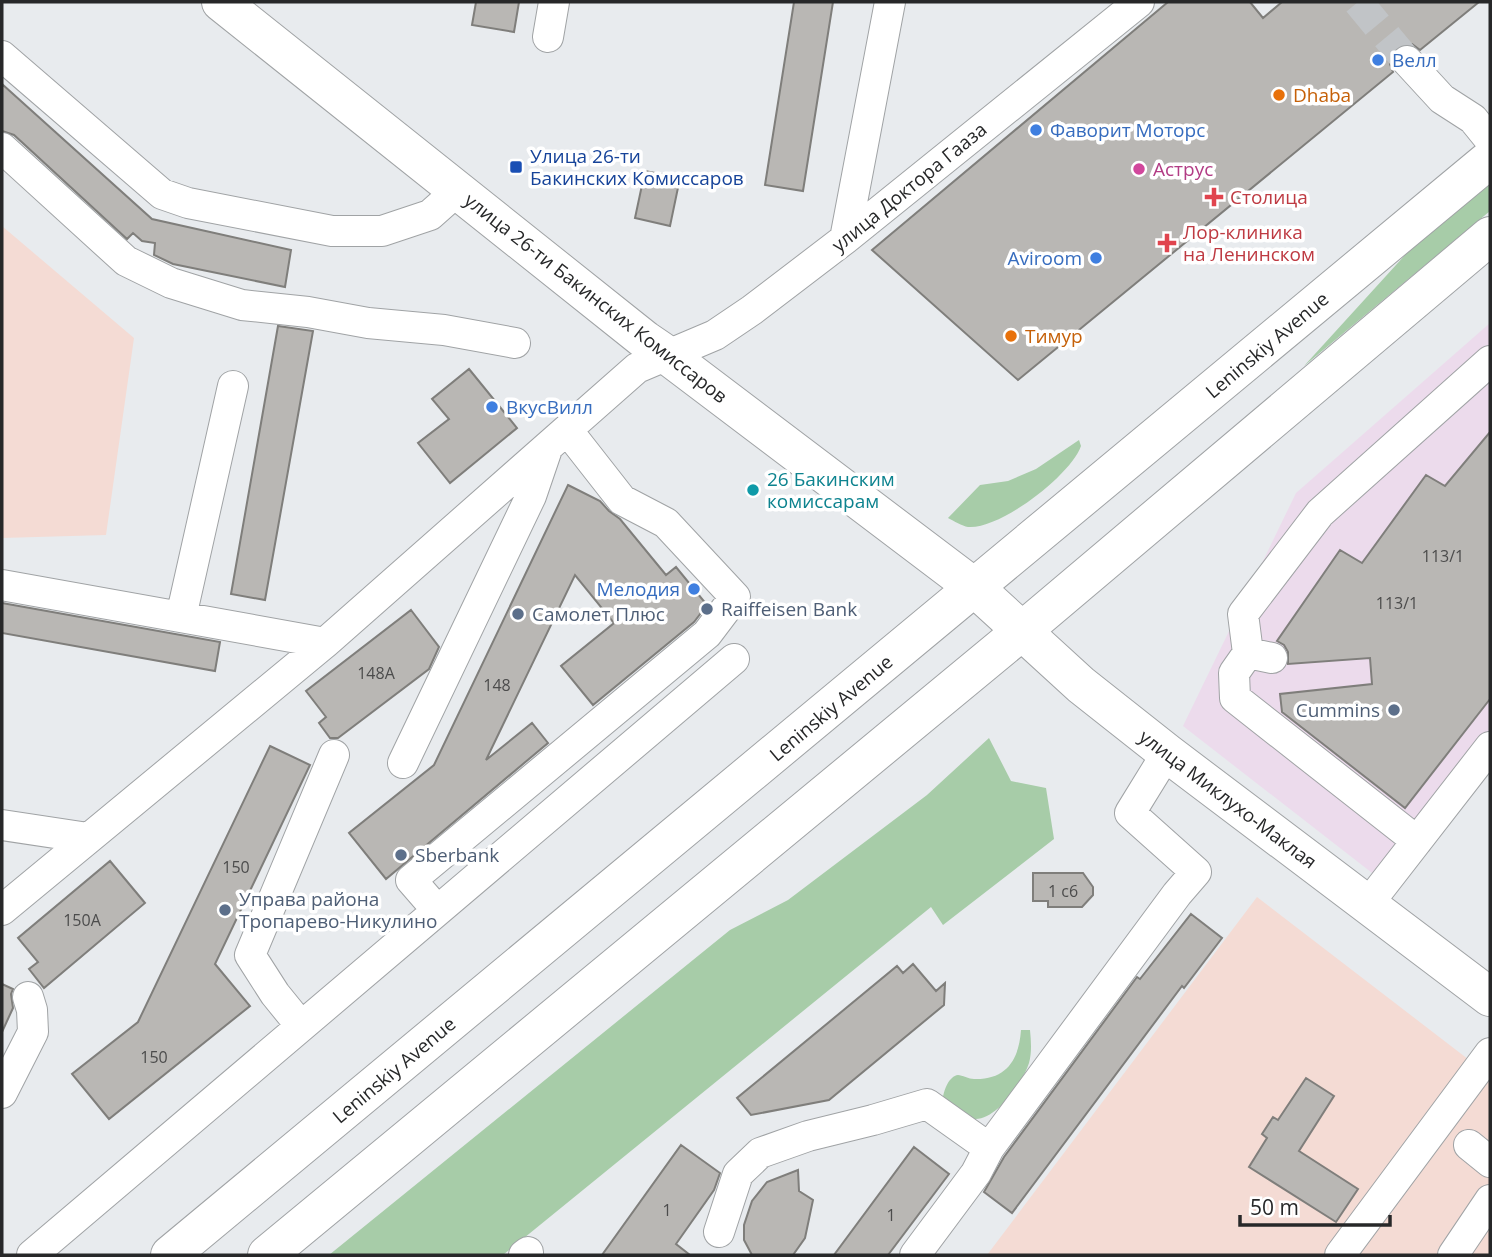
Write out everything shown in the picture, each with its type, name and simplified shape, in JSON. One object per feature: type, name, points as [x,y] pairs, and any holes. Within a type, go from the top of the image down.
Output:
[{"type":"main road","name":"улица 26-ти Бакинских Комиссаров","points":[[221,2],[645,340],[975,588]]},
{"type":"main road","name":"Leninskiy Avenue","points":[[170,1255],[1490,159]]},
{"type":"main road","points":[[267,1255],[1022,631],[1490,236]]},
{"type":"main road","name":"улица Миклухо-Маклая","points":[[975,588],[1081,685],[1490,997]]},
{"type":"street","points":[[548,37],[554,2]]},
{"type":"street","points":[[845,239],[890,2]]},
{"type":"street","name":"улица Доктора Гааза","points":[[2,910],[325,643],[637,368],[715,335],[845,239],[1139,2]]},
{"type":"street","points":[[2,56],[162,194],[188,203],[332,231],[382,231],[430,215],[457,191]]},
{"type":"street","points":[[1406,61],[1442,100],[1473,119],[1490,140]]},
{"type":"street","points":[[2,148],[171,283],[243,305],[308,312],[368,323],[444,330],[515,343]]},
{"type":"street","points":[[1417,841],[1235,698],[1234,673],[1260,656],[1243,614],[1320,513],[1490,361]]},
{"type":"street","points":[[181,617],[233,386]]},
{"type":"street","points":[[403,763],[557,440],[622,500],[666,523],[735,597],[707,634],[411,880],[437,910]]},
{"type":"street","points":[[2,585],[325,643]]},
{"type":"street","points":[[32,1255],[734,659]]},
{"type":"street","points":[[1368,904],[1490,747]]},
{"type":"street","points":[[915,1255],[976,1173],[989,1148],[1196,872],[1130,813],[1167,753]]},
{"type":"street","points":[[301,1026],[275,994],[250,955],[334,755]]},
{"type":"street","points":[[2,825],[88,838]]},
{"type":"street","points":[[2,1093],[33,1032],[32,1010],[28,997]]},
{"type":"street","points":[[1340,1255],[1490,1053]]},
{"type":"street","points":[[719,1231],[738,1174],[760,1153],[808,1136],[927,1104],[989,1148]]},
{"type":"street","points":[[1454,1255],[1490,1200]]},
{"type":"shaded area","points":[[2,226],[134,338],[106,535],[2,538]]},
{"type":"shaded area","points":[[1490,323],[1490,760],[1376,876],[1183,726],[1296,493]]},
{"type":"shaded area","points":[[1257,897],[1490,1076],[1490,1255],[987,1255]]},
{"type":"green space","points":[[1490,183],[1490,211],[1304,366],[1406,254]]},
{"type":"green space","points":[[1079,440],[1081,446],[1064,471],[1015,510],[982,526],[968,527],[948,518],[980,485],[1008,481],[1036,469]]},
{"type":"green space","points":[[989,738],[1011,781],[1046,788],[1054,839],[943,925],[931,907],[503,1255],[329,1255],[730,930],[788,900],[927,795]]},
{"type":"green space","points":[[1021,1030],[1030,1030],[1029,1063],[1015,1090],[991,1114],[982,1118],[970,1118],[943,1097],[948,1084],[955,1076],[974,1079],[1003,1072],[1014,1059]]},
{"type":"building","points":[[476,2],[519,2],[514,32],[472,25]]},
{"type":"building","points":[[794,2],[833,2],[803,191],[765,185]]},
{"type":"building","points":[[1168,2],[1250,2],[1263,18],[1282,2],[1479,2],[1420,50],[1412,44],[1403,44],[1396,48],[1390,56],[1393,72],[1018,380],[872,250]]},
{"type":"building","points":[[2,84],[152,219],[291,250],[285,287],[173,264],[154,255],[155,243],[142,241],[133,233],[127,239],[14,135],[2,131]]},
{"type":"building","points":[[645,171],[680,178],[670,226],[635,218]]},
{"type":"building","points":[[278,326],[313,331],[265,600],[231,594]]},
{"type":"building","points":[[469,369],[517,428],[450,483],[418,443],[449,419],[432,399]]},
{"type":"building","points":[[1490,432],[1490,699],[1405,808],[1282,712],[1280,694],[1372,684],[1370,658],[1288,664],[1288,652],[1284,645],[1277,641],[1340,550],[1362,563],[1426,475],[1445,486]]},
{"type":"building","points":[[568,485],[600,501],[620,519],[666,575],[676,567],[707,605],[694,622],[593,705],[561,666],[614,623],[575,575],[486,760],[532,723],[548,743],[386,879],[349,833],[434,765]]},
{"type":"building","points":[[2,603],[220,642],[215,671],[2,633]]},
{"type":"building","points":[[411,610],[439,647],[429,669],[338,738],[330,738],[319,723],[326,717],[306,691]]},
{"type":"building","points":[[270,746],[310,765],[215,964],[250,1006],[109,1119],[72,1074],[138,1022]]},
{"type":"building","points":[[110,861],[145,903],[44,988],[29,969],[38,962],[18,938]]},
{"type":"building","points":[[1033,873],[1083,873],[1093,887],[1093,895],[1082,907],[1048,907],[1048,901],[1033,901]]},
{"type":"building","points":[[1191,914],[1222,938],[1184,988],[1182,986],[1012,1213],[984,1192],[1004,1157],[1137,977],[1140,979]]},
{"type":"building","points":[[913,964],[936,991],[945,983],[944,1005],[829,1100],[751,1115],[737,1098],[897,966],[903,973]]},
{"type":"building","points":[[2,984],[13,989],[13,1008],[2,1032]]},
{"type":"building","points":[[1306,1078],[1334,1096],[1299,1151],[1358,1189],[1336,1222],[1249,1167],[1267,1138],[1262,1134],[1273,1117],[1278,1120]]},
{"type":"building","points":[[681,1145],[720,1173],[714,1190],[676,1244],[690,1255],[602,1255]]},
{"type":"building","points":[[914,1147],[949,1174],[888,1255],[834,1255]]},
{"type":"building","points":[[798,1170],[799,1191],[813,1200],[805,1238],[793,1255],[752,1255],[744,1240],[744,1225],[752,1201],[767,1182]]},
{"type":"tunnel","points":[[1358,2],[1407,61]]},
{"type":"place","name":"Велл","points":[[1378,60]]},
{"type":"place","name":"Dhaba","points":[[1279,95]]},
{"type":"place","name":"Фаворит Моторс","points":[[1036,130]]},
{"type":"place","name":"Улица 26-ти Бакинских Комиссаров","points":[[516,167]]},
{"type":"place","name":"Аструс","points":[[1139,169]]},
{"type":"place","name":"Столица","points":[[1214,197]]},
{"type":"place","name":"Лор-клиника на Ленинском","points":[[1167,243]]},
{"type":"place","name":"Aviroom","points":[[1096,258]]},
{"type":"place","name":"Тимур","points":[[1011,336]]},
{"type":"place","name":"ВкусВилл","points":[[492,407]]},
{"type":"place","name":"26 Бакинским комиссарам","points":[[753,490]]},
{"type":"place","name":"Мелодия","points":[[694,589]]},
{"type":"place","name":"Raiffeisen Bank","points":[[707,609]]},
{"type":"place","name":"Самолет Плюс","points":[[518,614]]},
{"type":"place","name":"Cummins","points":[[1394,710]]},
{"type":"place","name":"Sberbank","points":[[401,855]]},
{"type":"place","name":"Управа района Тропарево-Никулино","points":[[225,910]]}]
